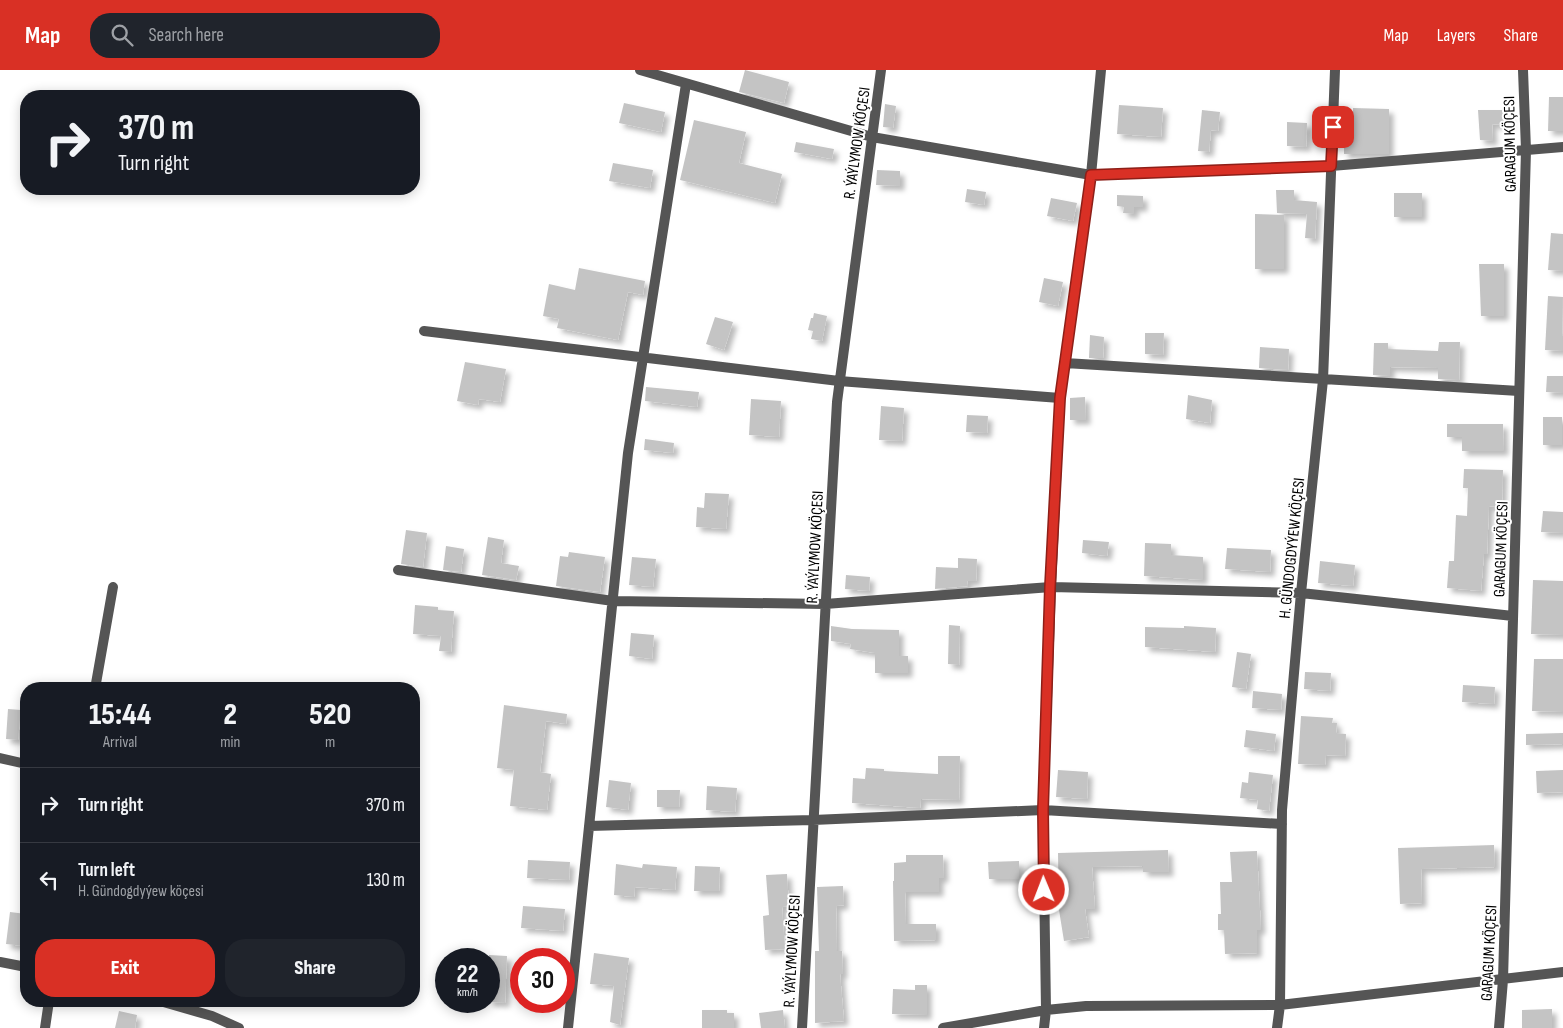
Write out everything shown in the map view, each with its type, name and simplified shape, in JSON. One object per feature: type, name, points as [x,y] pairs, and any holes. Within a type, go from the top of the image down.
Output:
[{"type":"street","points":[[640,70],[872,137],[1091,175],[1331,166],[1563,147]]},
{"type":"street","name":"R. ÝAÝLYMOW KÖÇESI","points":[[802,1028],[837,402],[881,70]]},
{"type":"street","points":[[1044,1028],[1046,1010],[1043,810],[1050,587],[1060,398],[1091,175],[1101,70]]},
{"type":"street","name":"H. GÜNDOGDYÝEW KÖÇESI","points":[[1278,1028],[1280,1005],[1282,824],[1301,593],[1323,380],[1335,70]]},
{"type":"street","name":"GARAGUM KÖÇESI","points":[[1498,1028],[1503,980],[1526,150],[1523,70]]},
{"type":"street","points":[[568,1028],[628,452],[686,84]]},
{"type":"street","points":[[424,331],[839,381],[1060,398]]},
{"type":"street","points":[[1065,363],[1519,391]]},
{"type":"street","points":[[398,570],[613,602],[825,604],[1050,587],[1301,593],[1513,616]]},
{"type":"street","points":[[96,682],[112,587]]},
{"type":"street","points":[[0,758],[20,763]]},
{"type":"street","points":[[589,826],[813,820],[1043,810],[1282,824]]},
{"type":"street","points":[[0,962],[20,966]]},
{"type":"street","points":[[944,1028],[1046,1010],[1086,1006],[1280,1005],[1563,972]]},
{"type":"street","points":[[45,1028],[48,1007]]},
{"type":"street","points":[[181,1007],[212,1016],[239,1028]]},
{"type":"building","points":[[745,70],[789,82],[784,103],[739,92]]},
{"type":"building","points":[[1549,97],[1563,97],[1563,131],[1548,131]]},
{"type":"building","points":[[624,103],[665,112],[661,132],[619,123]]},
{"type":"building","points":[[885,104],[896,106],[893,128],[883,127]]},
{"type":"building","points":[[1119,105],[1163,108],[1161,137],[1117,134]]},
{"type":"building","points":[[1353,108],[1389,109],[1389,154],[1344,154],[1344,119],[1353,119]]},
{"type":"building","points":[[1202,110],[1220,112],[1218,131],[1211,130],[1209,152],[1198,151]]},
{"type":"building","points":[[1478,110],[1509,110],[1509,125],[1492,124],[1493,141],[1480,140]]},
{"type":"building","points":[[694,120],[746,132],[739,163],[782,174],[775,203],[680,180]]},
{"type":"building","points":[[1287,122],[1307,123],[1306,147],[1287,146]]},
{"type":"building","points":[[796,142],[834,149],[832,159],[794,152]]},
{"type":"building","points":[[613,163],[653,170],[650,188],[609,181]]},
{"type":"building","points":[[877,170],[900,171],[900,186],[876,185]]},
{"type":"building","points":[[967,189],[986,192],[984,205],[965,202]]},
{"type":"building","points":[[1276,190],[1294,190],[1294,200],[1317,202],[1315,239],[1305,238],[1307,214],[1277,213]]},
{"type":"building","points":[[1394,193],[1422,193],[1422,217],[1394,217]]},
{"type":"building","points":[[1117,195],[1143,196],[1143,207],[1134,207],[1134,214],[1123,213],[1124,207],[1117,206]]},
{"type":"building","points":[[1051,198],[1077,203],[1073,221],[1047,216]]},
{"type":"building","points":[[1255,214],[1284,215],[1284,269],[1255,269]]},
{"type":"building","points":[[1551,233],[1563,234],[1563,271],[1548,270]]},
{"type":"building","points":[[1479,264],[1504,264],[1504,316],[1481,316]]},
{"type":"building","points":[[579,268],[645,281],[643,295],[628,292],[618,340],[557,328],[559,319],[543,316],[549,284],[575,290]]},
{"type":"building","points":[[1044,278],[1063,282],[1058,306],[1039,302]]},
{"type":"building","points":[[1548,296],[1563,297],[1563,351],[1545,350]]},
{"type":"building","points":[[814,313],[827,316],[822,341],[811,339],[813,331],[808,330]]},
{"type":"building","points":[[715,317],[733,322],[724,350],[706,344]]},
{"type":"building","points":[[1145,333],[1164,333],[1163,355],[1145,354]]},
{"type":"building","points":[[1090,335],[1104,337],[1103,358],[1089,358]]},
{"type":"building","points":[[1439,342],[1460,342],[1459,380],[1438,379],[1438,368],[1390,367],[1390,376],[1373,375],[1374,343],[1388,343],[1388,349],[1438,351]]},
{"type":"building","points":[[1260,347],[1289,349],[1288,370],[1259,368]]},
{"type":"building","points":[[465,362],[506,369],[500,402],[479,399],[478,405],[457,401]]},
{"type":"building","points":[[1547,376],[1563,376],[1563,393],[1546,392]]},
{"type":"building","points":[[646,387],[699,392],[697,407],[645,401]]},
{"type":"building","points":[[1188,395],[1212,400],[1210,423],[1186,419]]},
{"type":"building","points":[[1085,397],[1086,420],[1070,420],[1070,398]]},
{"type":"building","points":[[751,399],[781,401],[779,437],[749,435]]},
{"type":"building","points":[[881,406],[904,408],[902,441],[879,440]]},
{"type":"building","points":[[967,415],[988,416],[987,433],[966,432]]},
{"type":"building","points":[[1543,417],[1562,417],[1562,445],[1543,445]]},
{"type":"building","points":[[1447,424],[1503,424],[1504,451],[1462,451],[1462,437],[1447,437]]},
{"type":"building","points":[[645,439],[674,443],[673,453],[644,450]]},
{"type":"building","points":[[1464,469],[1503,470],[1502,507],[1489,506],[1487,554],[1484,554],[1481,591],[1447,588],[1449,561],[1454,561],[1456,515],[1467,516],[1468,488],[1463,488]]},
{"type":"building","points":[[705,493],[729,494],[726,529],[696,527],[697,507],[704,508]]},
{"type":"building","points":[[1543,511],[1563,512],[1563,533],[1541,532]]},
{"type":"building","points":[[406,530],[427,533],[423,567],[401,564]]},
{"type":"building","points":[[488,537],[504,540],[501,563],[519,566],[516,580],[482,575]]},
{"type":"building","points":[[1083,540],[1109,542],[1107,556],[1082,553]]},
{"type":"building","points":[[1145,543],[1171,544],[1171,555],[1203,557],[1203,580],[1144,576]]},
{"type":"building","points":[[446,546],[464,549],[461,572],[443,570]]},
{"type":"building","points":[[1227,548],[1271,550],[1270,572],[1225,569]]},
{"type":"building","points":[[569,552],[605,557],[600,592],[556,586],[560,556],[568,557]]},
{"type":"building","points":[[632,557],[656,559],[653,587],[629,585]]},
{"type":"building","points":[[958,558],[977,559],[976,581],[967,581],[968,586],[935,589],[936,567],[958,568]]},
{"type":"building","points":[[1320,561],[1355,565],[1353,586],[1318,583]]},
{"type":"building","points":[[846,575],[870,577],[869,591],[845,589]]},
{"type":"building","points":[[1533,580],[1563,581],[1563,635],[1531,634]]},
{"type":"building","points":[[415,605],[438,607],[438,610],[454,611],[451,652],[439,651],[441,636],[413,634]]},
{"type":"building","points":[[949,625],[960,626],[959,665],[948,664]]},
{"type":"building","points":[[831,626],[852,629],[899,630],[899,656],[908,656],[908,673],[875,673],[875,653],[850,649],[851,644],[831,641]]},
{"type":"building","points":[[1184,626],[1216,628],[1215,652],[1145,647],[1145,627],[1184,628]]},
{"type":"building","points":[[631,633],[654,635],[652,659],[629,656]]},
{"type":"building","points":[[1237,652],[1251,654],[1246,689],[1232,687]]},
{"type":"building","points":[[1534,659],[1563,659],[1563,712],[1532,711]]},
{"type":"building","points":[[1305,672],[1331,673],[1330,691],[1304,689]]},
{"type":"building","points":[[1463,685],[1495,687],[1494,704],[1462,702]]},
{"type":"building","points":[[1253,691],[1282,694],[1281,710],[1252,708]]},
{"type":"building","points":[[504,705],[567,714],[566,724],[546,721],[540,772],[551,774],[547,810],[510,806],[514,770],[497,768]]},
{"type":"building","points":[[8,709],[20,710],[18,740],[6,739]]},
{"type":"building","points":[[1301,716],[1333,718],[1332,723],[1337,723],[1336,733],[1346,734],[1345,756],[1326,755],[1325,765],[1298,764]]},
{"type":"building","points":[[1246,730],[1276,734],[1274,751],[1244,747]]},
{"type":"building","points":[[1563,733],[1563,744],[1526,745],[1526,734]]},
{"type":"building","points":[[938,756],[960,756],[959,800],[921,799],[920,808],[852,803],[853,778],[865,779],[866,768],[938,774]]},
{"type":"building","points":[[1058,770],[1088,772],[1087,799],[1056,797]]},
{"type":"building","points":[[1563,770],[1563,792],[1537,793],[1536,771]]},
{"type":"building","points":[[1249,772],[1273,775],[1269,811],[1257,809],[1258,800],[1240,798],[1242,782],[1248,783]]},
{"type":"building","points":[[609,780],[631,783],[628,810],[606,807]]},
{"type":"building","points":[[707,786],[737,788],[735,812],[706,810]]},
{"type":"building","points":[[657,790],[680,790],[679,807],[657,807]]},
{"type":"building","points":[[1494,845],[1495,867],[1421,869],[1422,903],[1400,904],[1398,848]]},
{"type":"building","points":[[1168,850],[1169,872],[1143,872],[1143,866],[1092,867],[1095,909],[1085,909],[1089,937],[1064,941],[1059,910],[1058,853]]},
{"type":"building","points":[[1257,851],[1261,930],[1257,930],[1257,953],[1225,954],[1224,930],[1218,930],[1218,914],[1221,914],[1220,882],[1232,882],[1230,852]]},
{"type":"building","points":[[906,855],[943,855],[944,878],[939,878],[939,892],[905,892],[906,924],[936,924],[936,940],[894,941],[894,863],[906,862]]},
{"type":"building","points":[[528,860],[570,862],[569,880],[527,878]]},
{"type":"building","points":[[1019,861],[1019,879],[989,879],[988,862]]},
{"type":"building","points":[[616,864],[642,868],[643,864],[677,867],[675,890],[635,887],[634,897],[614,895]]},
{"type":"building","points":[[695,866],[720,867],[719,891],[694,891]]},
{"type":"building","points":[[787,874],[789,906],[782,907],[785,949],[765,950],[763,916],[769,915],[766,875]]},
{"type":"building","points":[[843,886],[844,905],[836,906],[837,951],[842,951],[843,974],[840,974],[844,1021],[815,1023],[815,951],[819,951],[817,887]]},
{"type":"building","points":[[523,906],[565,909],[563,931],[521,928]]},
{"type":"building","points":[[10,912],[20,913],[20,946],[6,944]]},
{"type":"building","points":[[594,953],[629,958],[620,1025],[610,1022],[614,986],[590,984]]},
{"type":"building","points":[[500,956],[507,956],[505,1003],[500,1003]]},
{"type":"building","points":[[915,985],[927,985],[927,1015],[892,1014],[893,989],[915,990]]},
{"type":"building","points":[[1552,1009],[1552,1028],[1522,1028],[1522,1010]]},
{"type":"building","points":[[702,1010],[727,1010],[727,1013],[734,1013],[734,1028],[702,1028]]},
{"type":"building","points":[[783,1010],[785,1028],[761,1028],[759,1013]]},
{"type":"building","points":[[119,1011],[137,1015],[135,1028],[115,1028]]},
{"type":"route","points":[[1044,890],[1043,810],[1050,587],[1060,398],[1091,175],[1331,166],[1333,127]]}]
